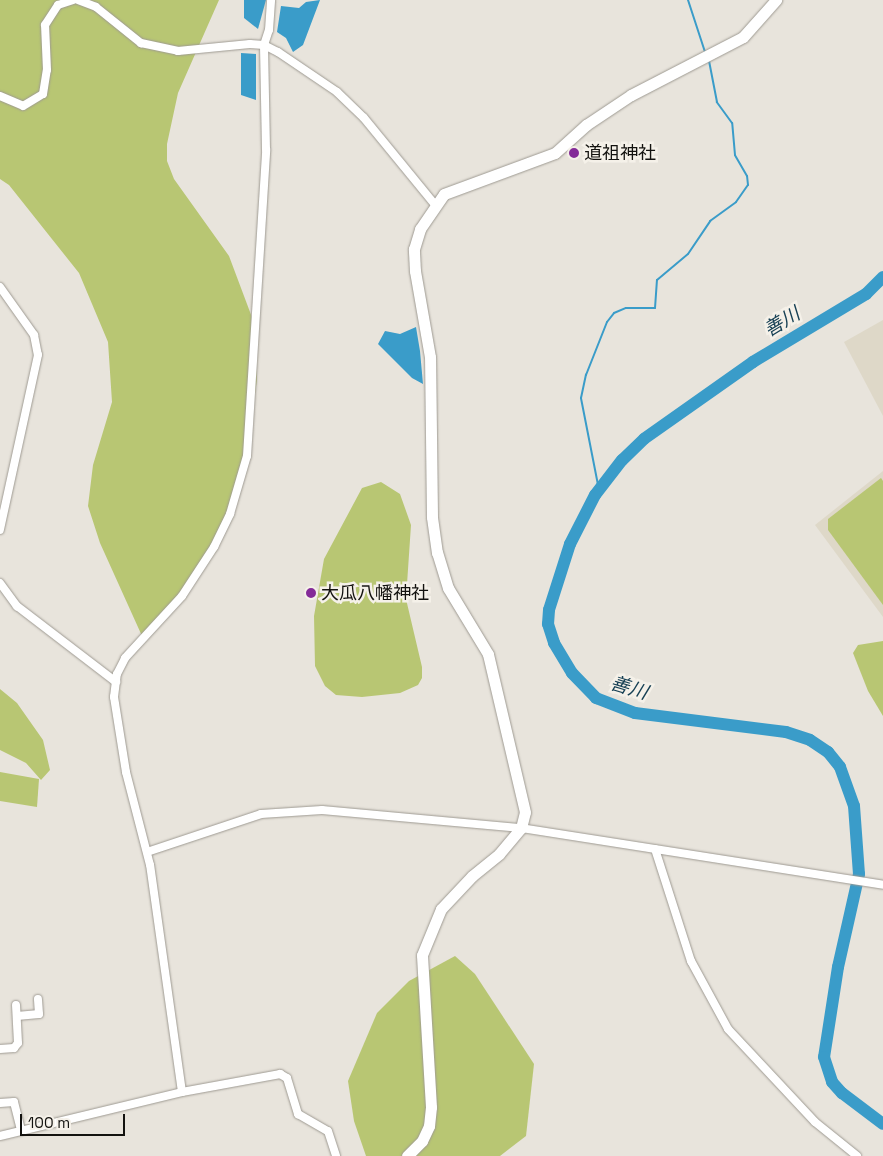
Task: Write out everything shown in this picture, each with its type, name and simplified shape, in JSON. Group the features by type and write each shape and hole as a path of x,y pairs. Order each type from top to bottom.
{"street":[{"path":"0,96 23,106 43,94 47,70 46,24 58,6 73,0"},
{"path":"78,0 96,7 142,43 178,52 215,46 264,45 337,92 376,132 436,206"},
{"path":"182,1092 147,852 117,725 116,682 124,658 182,596 214,547 230,514 247,456 266,150 264,45 269,30 271,0"},
{"path":"407,1156 422,1142 429,1126 431,1107 422,955 440,909 472,876 499,854 521,828 526,812 488,654 448,588 437,553 432,517 430,357 414,271 414,249 420,229 444,194 455,187 555,153 586,125 631,95 743,37 776,0"},
{"path":"0,287 34,335 38,355 0,530"},
{"path":"0,583 16,606 116,682"},
{"path":"147,852 242,820 284,810 322,810 521,828 881,884"},
{"path":"655,849 691,961 728,1029 815,1122 857,1156"},
{"path":"17,1016 39,1014 38,999"},
{"path":"0,1049 14,1048 18,1043 16,1005"},
{"path":"0,1136 182,1092 284,1076 298,1114 328,1131 336,1156"},
{"path":"0,1103 14,1102 21,1131"}],"shaded area":[{"path":"883,320 883,416 844,342"},
{"path":"883,471 883,617 815,525"}],"green space":[{"path":"0,0 219,0 178,93 167,144 167,161 174,179 229,256 253,320 257,380 243,477 217,550 180,601 142,636 100,543 88,506 93,465 112,402 108,342 79,273 9,185 0,179"},
{"path":"881,478 883,481 883,605 828,530 828,519"},
{"path":"381,482 400,494 411,525 406,599 422,667 422,678 418,685 400,693 362,697 336,695 325,686 315,666 314,616 324,559 362,488"},
{"path":"883,641 883,716 868,691 853,653 858,645"},
{"path":"0,689 17,703 43,740 50,770 41,780 26,763 0,750"},
{"path":"0,772 39,779 37,807 0,801"},
{"path":"455,956 475,974 534,1064 526,1136 500,1156 366,1156 354,1121 348,1081 377,1013 409,981"}],"water":[{"path":"244,0 266,0 258,29 244,18"},
{"path":"320,0 303,45 293,52 286,38 277,32 281,6 299,8 306,2"},
{"path":"241,53 256,54 256,100 241,95"},
{"path":"416,327 423,384 412,378 378,344 385,331 400,334"}],"waterway":[{"path":"688,0 705,52"},
{"path":"599,490 581,398 586,375 607,322 614,313 626,308 655,308 657,280 688,254 710,221 736,202 748,185 747,176 735,155 732,123 717,102 709,61"},
{"name":"善川","path":"883,277 866,294 753,362 644,439 622,460 595,495 570,544 549,610 548,624 554,643 572,673 596,698 635,713 786,732 810,740 828,752 840,767 854,806 859,874 838,967 824,1057 832,1082 842,1093 883,1124"}],"place":[{"name":"道祖神社","path":"574,153"},
{"name":"大瓜八幡神社","path":"311,593"}]}
